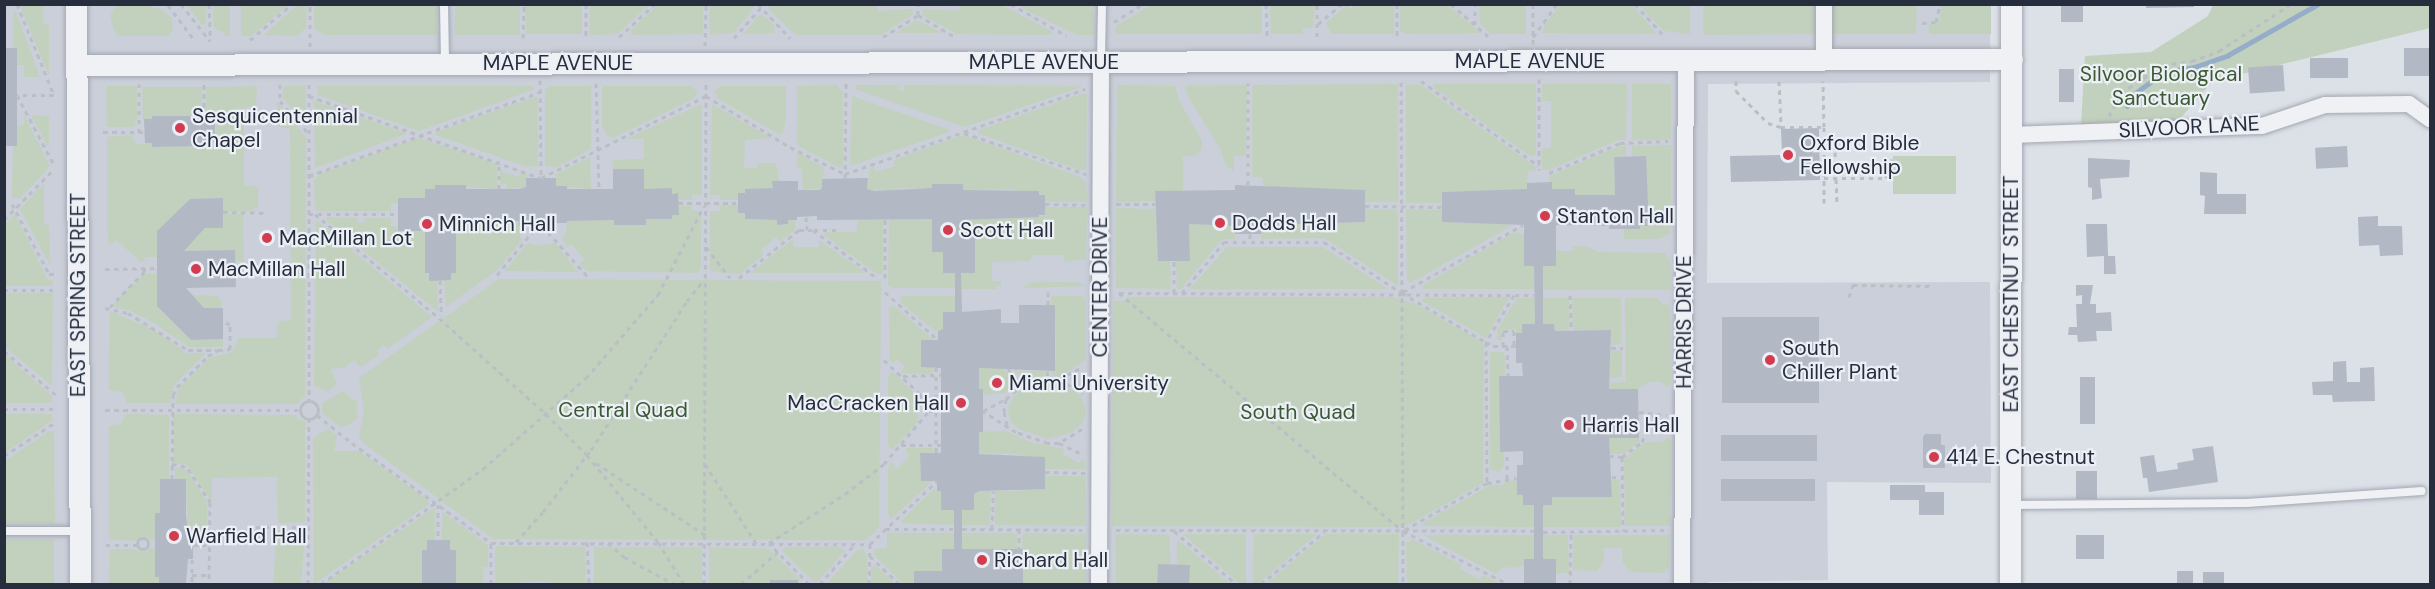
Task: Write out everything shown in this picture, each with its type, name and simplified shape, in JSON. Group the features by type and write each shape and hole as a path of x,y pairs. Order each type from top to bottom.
{"street":[{"name":"EAST SPRING STREET","path":"76,4 80,585"},
{"path":"1824,4 1824,60"},
{"name":"EAST CHESTNUT STREET","path":"2010,585 2011,4"},
{"name":"HARRIS DRIVE","path":"1682,585 1686,60"},
{"name":"MAPLE AVENUE","path":"76,65 2012,60"},
{"name":"CENTER DRIVE","path":"1099,585 1101,62"},
{"name":"SILVOOR LANE","path":"2011,135 2262,126 2325,105 2409,104 2430,119"}],"lane":[{"path":"444,4 445,64"},
{"path":"1101,62 1102,4"},
{"path":"2010,505 2247,503 2422,491"},
{"path":"4,531 79,531"}],"path":[{"path":"4,220 54,167 17,95 54,95 17,4"},
{"path":"181,4 210,41 209,4"},
{"path":"250,40 292,4"},
{"path":"310,4 310,39"},
{"path":"523,39 524,4"},
{"path":"586,4 586,38"},
{"path":"619,37 655,4"},
{"path":"705,38 706,4"},
{"path":"883,4 951,4"},
{"path":"1011,4 1067,36"},
{"path":"1102,22 1115,22 1143,4"},
{"path":"1266,4 1267,37"},
{"path":"1317,4 1317,37"},
{"path":"1317,25 1342,4"},
{"path":"1396,4 1397,36"},
{"path":"1451,4 1488,36"},
{"path":"1475,4 1475,25"},
{"path":"1421,81 1539,168 1533,4"},
{"path":"1533,36 1557,4"},
{"path":"1635,4 1665,36"},
{"path":"1922,23 1936,22 1940,4"},
{"path":"2102,132 2121,93 2163,65 2193,60 2218,51 2291,4"},
{"path":"167,5 195,41"},
{"path":"918,5 918,15"},
{"path":"734,38 761,6 790,38"},
{"path":"918,15 955,37"},
{"path":"883,37 918,15"},
{"path":"540,63 541,178"},
{"path":"599,189 596,83 600,63"},
{"path":"309,400 310,64"},
{"path":"1736,81 1736,91 1768,123 1781,127 1824,126"},
{"path":"1779,81 1781,127"},
{"path":"1823,81 1824,203"},
{"path":"1401,82 1402,585"},
{"path":"845,176 846,83"},
{"path":"1248,83 1248,185"},
{"path":"139,84 139,133"},
{"path":"204,84 204,115 213,114 215,122"},
{"path":"280,84 280,100 309,134"},
{"path":"704,585 706,84"},
{"path":"706,96 773,134 789,147 845,176 962,132 1090,88"},
{"path":"309,176 540,92"},
{"path":"309,96 499,161 541,178 706,96"},
{"path":"103,132 145,132"},
{"path":"962,132 1089,175"},
{"path":"1824,136 1835,152 1836,203"},
{"path":"1549,173 1620,143 1685,141"},
{"path":"1824,178 1887,178 1892,159"},
{"path":"499,161 499,189"},
{"path":"678,203 738,203"},
{"path":"321,585 483,469 586,378 658,295 706,203"},
{"path":"12,204 49,273 56,274"},
{"path":"1045,204 1089,205"},
{"path":"1114,204 1155,204"},
{"path":"1365,206 1442,207"},
{"path":"224,212 267,213"},
{"path":"309,214 398,214"},
{"path":"315,214 439,318 546,414 587,455 658,542 684,585"},
{"path":"806,217 807,230"},
{"path":"885,217 885,278"},
{"path":"1402,293 1523,225"},
{"path":"739,278 799,230 836,230"},
{"path":"813,230 877,278"},
{"path":"497,275 533,231"},
{"path":"548,232 587,276"},
{"path":"1250,234 1250,242"},
{"path":"1182,293 1224,242 1324,242 1402,293 1493,346 1505,346 1515,346 1514,331 1503,331 1505,346 1508,376"},
{"path":"706,247 730,278"},
{"path":"1174,261 1174,293"},
{"path":"144,268 144,272 107,308 128,313 188,350 230,349 230,324 223,322"},
{"path":"105,269 157,268"},
{"path":"514,543 543,512 587,455 687,301 705,278"},
{"path":"441,280 441,316"},
{"path":"1849,297 1853,285 1930,286"},
{"path":"4,290 56,290"},
{"path":"1100,291 1119,293 1534,295"},
{"path":"885,292 938,340"},
{"path":"1048,292 1048,305"},
{"path":"1119,293 1403,531 1508,585"},
{"path":"1487,483 1486,342 1515,295"},
{"path":"1570,295 1570,330"},
{"path":"1611,348 1623,348"},
{"path":"172,479 171,409 177,387 218,350"},
{"path":"4,351 56,395"},
{"path":"884,360 920,394 928,411"},
{"path":"1089,457 1059,443 1047,443 1029,438 983,411 1006,399 1023,384 1059,379 1090,365"},
{"path":"936,367 938,411 936,453"},
{"path":"1009,368 1009,372 1023,384"},
{"path":"1047,371 1048,379"},
{"path":"901,376 941,375"},
{"path":"1059,379 1074,386 1089,401"},
{"path":"1006,399 1004,412 1007,425"},
{"path":"317,415 309,419 302,416 300,410 304,401 309,400 316,404 317,415 352,443 492,543 870,544"},
{"path":"4,409 56,409"},
{"path":"105,410 300,410"},
{"path":"928,411 938,411"},
{"path":"769,543 845,494 884,465 928,411"},
{"path":"1639,412 1654,415 1683,415"},
{"path":"1610,456 1622,457 1642,442 1654,415"},
{"path":"308,585 309,419"},
{"path":"4,456 56,422"},
{"path":"1059,443 1085,426"},
{"path":"901,445 941,445"},
{"path":"1507,451 1507,478"},
{"path":"1622,457 1623,531"},
{"path":"592,461 705,535"},
{"path":"172,464 182,465 188,469 210,502 209,585"},
{"path":"705,464 756,543"},
{"path":"1045,472 1089,473 1099,476"},
{"path":"1612,477 1622,477"},
{"path":"1403,531 1487,483 1517,478"},
{"path":"869,585 870,544 884,529 894,524 937,481"},
{"path":"992,529 993,491"},
{"path":"437,503 438,540"},
{"path":"256,527 308,527"},
{"path":"884,529 954,529"},
{"path":"962,529 1534,531"},
{"path":"1019,529 1019,549"},
{"path":"1173,530 1236,585"},
{"path":"1261,585 1326,530"},
{"path":"1543,531 1682,530"},
{"path":"1570,585 1571,531"},
{"path":"106,545 138,544 143,539 149,545"},
{"path":"587,542 589,585"},
{"path":"606,542 624,557 674,585"},
{"path":"491,585 492,543"},
{"path":"769,543 809,585"},
{"path":"138,544 142,550 155,544"},
{"path":"820,585 855,544"},
{"path":"193,545 209,545"},
{"path":"741,585 778,552"},
{"path":"870,556 899,585"},
{"path":"192,559 192,585"},
{"path":"192,575 209,575"}],"shaded area":[{"name":"Miami University","path":"4,5 1990,5 1990,82 1708,84 1707,283 1990,282 1991,483 1827,482 1828,580 1708,582 1707,584 5,584"}],"green space":[{"path":"241,4 288,5 251,36 241,36"},
{"path":"590,4 649,5 617,34 590,35"},
{"path":"769,4 878,5 878,11 912,9 913,14 881,35 796,35 769,10"},
{"path":"1910,4 1917,6 1916,34 1832,34 1832,5"},
{"path":"20,5 43,5 43,23 49,26 49,76"},
{"path":"115,5 146,5 162,10 172,18 173,29 168,36 119,36 114,31 110,17"},
{"path":"187,5 207,5 205,25 201,24"},
{"path":"213,5 230,5 230,36 224,36 224,32 218,31 213,26"},
{"path":"297,5 307,5 306,28 297,36 264,35"},
{"path":"314,5 437,5 437,35 324,35 314,28"},
{"path":"455,5 520,5 520,35 455,35"},
{"path":"526,5 582,5 582,34 526,34"},
{"path":"658,5 703,5 703,34 631,35 631,30"},
{"path":"709,5 752,5 754,8 733,33 710,35"},
{"path":"959,5 1002,5 1053,32 1050,35 957,34 922,15 923,9 959,11"},
{"path":"1022,5 1093,5 1094,35 1077,35 1022,8"},
{"path":"1151,5 1262,5 1262,32 1261,34 1115,34 1116,26"},
{"path":"1270,5 1315,5 1313,28 1303,28 1303,34 1271,34"},
{"path":"1347,5 1351,9 1356,5 1394,5 1394,34 1331,34 1326,23"},
{"path":"1400,5 1447,5 1482,33 1405,34 1400,30"},
{"path":"1479,5 1526,5 1526,34 1491,34 1480,24"},
{"path":"1560,5 1632,5 1657,34 1542,33 1546,23"},
{"path":"1639,5 1690,5 1690,34 1664,31"},
{"path":"1703,5 1816,5 1816,34 1703,34"},
{"path":"1941,5 1991,5 1991,34 1930,34 1928,25 1940,20"},
{"name":"Silvoor Biological Sanctuary","path":"2213,5 2430,5 2430,28 2213,81 2178,121 2081,125 2085,56 2151,52 2208,16"},
{"path":"13,12 16,12 40,77 24,77 24,65 17,65 13,48"},
{"path":"759,15 764,16 775,26 774,33 744,34"},
{"path":"917,20 939,31 940,33 896,33"},
{"path":"1398,84 1398,202 1365,202 1365,190 1264,188 1262,177 1252,177 1252,85"},
{"path":"1419,84 1536,167 1536,170 1528,171 1527,189 1442,192 1442,203 1406,203 1406,85"},
{"path":"1433,84 1536,84 1536,155 1530,156 1433,87"},
{"path":"1542,84 1627,84 1626,140 1618,140 1549,170 1542,170 1542,149 1551,148 1551,101 1542,101"},
{"path":"1632,84 1671,84 1671,140 1632,140"},
{"path":"837,85 843,93 843,165 840,168 797,145 797,86"},
{"path":"856,85 899,85 899,91 904,91 904,85 1084,86 965,127 855,89"},
{"path":"1117,85 1175,86 1180,102 1202,141 1201,150 1195,156 1183,156 1183,191 1155,191 1155,201 1116,202"},
{"path":"1247,85 1246,156 1234,156 1234,171 1226,166 1220,148 1188,97 1185,86"},
{"path":"106,86 137,86 137,119 134,127 107,127"},
{"path":"257,86 256,106 244,108 244,185 258,187 258,208 254,208 254,211 223,211 223,198 190,199 157,231 157,257 145,257 144,262 140,262 117,240 109,245 107,137 132,135 136,144 152,143 152,147 205,146 205,142 215,141 217,120 216,114 206,112 206,87"},
{"path":"283,86 306,86 306,125 283,98"},
{"path":"317,86 532,86 535,89 419,131 318,95"},
{"path":"591,86 591,149 557,167 545,166 545,91 546,88"},
{"path":"602,86 692,86 698,93 693,99 613,138 607,135 602,126"},
{"path":"720,86 786,86 786,118 783,132 780,135 717,98 715,92"},
{"path":"142,87 202,87 201,116 152,116 152,119 143,120"},
{"path":"1084,93 1087,95 1086,170 1079,170 978,133 979,130"},
{"path":"852,96 947,129 949,132 850,166"},
{"path":"538,97 538,167 524,166 436,135 436,132"},
{"path":"277,101 306,138 305,396 297,404 175,404 178,389 209,358 232,352 238,338 277,338 278,322 291,320 290,129 277,126"},
{"path":"314,101 404,132 406,134 315,168"},
{"path":"712,104 771,138 745,140 744,168 758,168 758,163 776,163 778,179 781,181 773,181 773,188 745,189 745,193 738,193 738,200 720,200 720,195 710,195"},
{"path":"699,105 702,107 702,195 692,195 692,200 679,200 678,194 644,189 644,169 613,169 613,160 644,159 644,139 627,139"},
{"path":"24,115 50,166 21,198 12,198 13,146 16,145 16,126 24,125"},
{"path":"31,115 49,116 49,146 47,145"},
{"path":"960,136 966,136 1078,176 1086,182 1087,202 1045,202 1045,195 1009,189 963,190 932,184 932,188 897,188 896,191 867,189 870,168 874,167 876,172 895,166 894,160"},
{"path":"419,138 497,164 497,189 435,185 435,189 425,189 425,198 391,204 391,211 318,211 315,208 314,180 320,174"},
{"path":"1671,145 1671,226 1669,234 1659,239 1624,239 1624,229 1649,225 1645,156 1632,156 1632,146"},
{"path":"1620,146 1626,146 1626,156 1614,157 1615,195 1575,195 1575,189 1552,189 1549,176"},
{"path":"797,152 824,168 822,188 803,190 802,169 797,169"},
{"path":"1893,156 1956,156 1956,194 1893,194"},
{"path":"590,157 591,189 556,186 556,174"},
{"path":"500,171 519,177 521,172 527,174 526,187 507,189 506,184 500,184"},
{"path":"44,183 44,224 49,226 50,265 20,209"},
{"path":"720,205 738,205 738,213 745,213 745,219 777,220 777,225 788,224 788,220 795,220 795,230 780,242 776,237 761,250 764,254 740,274 713,272 710,268 710,211 720,211"},
{"path":"678,206 692,206 692,211 701,211 701,267 698,273 587,271 580,264 584,259 572,244 567,247 562,239 566,233 567,221 614,220 614,225 646,225 646,219 671,219 672,215 678,215"},
{"path":"1045,207 1087,207 1086,259 1064,262 1064,255 1033,255 1030,261 992,262 992,281 1001,281 1001,286 996,286 996,289 961,289 961,273 975,272 975,236 963,236 963,220 1039,217 1045,215"},
{"path":"1116,208 1155,209 1158,261 1170,261 1171,289 1116,288"},
{"path":"1365,209 1398,210 1398,286 1324,238 1261,239 1262,225 1365,222"},
{"path":"1406,209 1442,210 1442,222 1513,225 1410,283 1407,280"},
{"path":"15,214 48,280 53,280 53,286 5,286 5,224"},
{"path":"224,214 243,214 244,261 235,261 235,250 184,251 205,228 223,228"},
{"path":"327,217 357,218 357,223 364,223 365,218 391,218 391,226 425,231 425,273 437,280 438,312 326,220"},
{"path":"883,217 883,274 877,274 824,235 825,232 857,232 857,220"},
{"path":"889,217 932,219 943,252 955,273 955,288 893,288 888,285"},
{"path":"316,220 432,317 387,349 384,345 376,351 379,355 361,367 354,360 344,368 331,369 337,384 328,391 314,386"},
{"path":"456,221 519,221 519,234 522,240 497,270 446,307 444,280 451,280 451,273 456,273"},
{"path":"1189,224 1235,226 1235,239 1222,239 1181,289 1177,289 1176,261 1190,261"},
{"path":"1515,232 1524,234 1525,266 1534,266 1534,289 1423,289 1422,286"},
{"path":"793,239 794,247 819,247 819,240 866,273 750,273"},
{"path":"528,243 537,246 555,243 578,272 505,271"},
{"path":"1573,246 1588,247 1598,252 1665,253 1670,262 1671,290 1543,290 1543,266 1556,266 1556,251 1573,251"},
{"path":"1227,247 1323,247 1388,289 1190,289"},
{"path":"144,274 157,274 158,306 191,340 223,339 223,347 189,347 154,323 128,310 115,307 114,304"},
{"name":"Central Quad","path":"499,279 881,281 879,528 866,540 493,539 365,444 359,436 364,412 359,378"},
{"path":"1031,282 1077,282 1086,286 1022,288"},
{"path":"5,293 53,293 52,386 5,347"},
{"path":"192,295 218,296 223,303 220,308 204,308"},
{"path":"901,296 955,296 955,312 943,312 943,329 935,331 901,303"},
{"path":"1052,296 1083,296 1086,301 1086,360 1059,377 1052,375 1052,371 1055,370 1056,351 1055,305 1051,305"},
{"name":"South Quad","path":"1128,297 1392,297 1414,303 1482,342 1484,347 1483,483 1408,525 1388,527 1112,526 1113,301 1125,301"},
{"path":"1509,297 1486,338 1422,301 1423,298"},
{"path":"1517,298 1534,298 1535,324 1523,324 1522,333 1516,333 1516,329 1502,329 1502,340 1497,340 1497,330"},
{"path":"1543,298 1569,298 1569,330 1555,331 1554,324 1543,324"},
{"path":"1572,298 1621,298 1621,344 1611,345 1611,330 1573,330"},
{"path":"1625,298 1657,298 1662,304 1670,305 1671,383 1667,387 1661,382 1648,382 1638,389 1609,389 1609,383 1626,382"},
{"path":"893,305 933,340 921,340 921,367 933,367 933,374 903,373 901,371 905,367 897,359 893,363 890,360 889,307"},
{"path":"110,311 152,329 187,353 206,353 173,386 170,403 127,403 123,392 109,390"},
{"path":"1611,351 1622,351 1622,377 1609,378"},
{"path":"1502,352 1505,355 1505,376 1499,377 1500,451 1504,451 1504,466 1499,472 1490,469 1490,354"},
{"path":"5,355 52,396 52,403 5,403"},
{"path":"979,368 1003,368 1017,384 1004,393 983,395 979,389"},
{"path":"1012,368 1017,368 1017,371 1045,371 1045,377 1024,380"},
{"path":"893,372 919,398 918,422 892,450 888,446 888,376"},
{"path":"1049,382 1074,391 1081,397 1086,412 1082,423 1073,432 1048,439 1017,428 1010,420 1008,409 1011,400 1022,389"},
{"path":"342,391 357,402 357,418 351,424 340,427 322,413 322,404"},
{"path":"5,414 52,414 53,420 5,453"},
{"path":"126,414 169,415 169,479 160,479 160,513 155,514 155,541 142,536 136,541 109,539 109,426 121,424"},
{"path":"173,414 296,415 299,420 305,421 305,522 278,523 277,477 212,478 212,502 187,465 174,462"},
{"path":"328,429 337,435 334,451 359,451 428,500 429,504 314,584 313,438"},
{"path":"49,431 54,433 55,524 5,523 5,461"},
{"path":"1006,431 1030,442 1064,449 1062,454 1079,463 1082,459 1085,461 1085,469 1045,469 1020,457 1020,454 979,453 979,432"},
{"path":"1668,437 1671,441 1670,526 1625,526 1624,459 1646,442 1662,442"},
{"path":"1609,438 1639,438 1640,441 1624,454 1609,454"},
{"path":"905,448 933,448 933,453 920,454 921,481 933,481 890,520 888,470 891,462 897,469 909,456"},
{"path":"175,467 186,469 207,502 207,531 188,531 186,479 175,479"},
{"path":"1045,476 1085,476 1086,526 995,525 995,491 1020,491"},
{"path":"1612,479 1620,480 1621,527 1543,527 1543,505 1552,505 1552,497 1612,497"},
{"path":"1506,481 1517,481 1517,495 1523,495 1523,505 1534,505 1534,527 1422,526 1423,523 1491,485 1503,485"},
{"path":"934,489 941,491 941,509 954,510 954,525 902,523 902,520"},
{"path":"979,491 991,491 990,525 962,525 962,510 974,509 974,494"},
{"path":"432,509 435,510 435,540 427,540 427,550 422,551 422,584 324,584"},
{"path":"443,512 488,545 488,567 483,567 483,582 489,584 456,584 456,550 450,550 450,540 441,540"},
{"path":"277,530 305,532 301,584 273,584"},
{"path":"887,533 954,533 954,549 942,550 942,571 915,571 914,584 903,584 874,555 875,549 887,547"},
{"path":"962,533 1014,533 1017,535 1017,549 962,549"},
{"path":"1025,533 1086,534 1086,584 1023,584 1022,537"},
{"path":"1115,534 1169,535 1171,564 1158,565 1158,584 1116,584"},
{"path":"1183,534 1246,534 1246,584 1240,584"},
{"path":"1254,534 1317,534 1258,584 1253,584"},
{"path":"1326,534 1399,534 1398,584 1266,584"},
{"path":"1423,535 1534,535 1534,559 1524,566 1502,568 1496,574"},
{"path":"1543,535 1568,535 1569,573 1556,573 1556,559 1543,559"},
{"path":"1573,535 1670,535 1669,567 1663,573 1631,572 1623,563 1622,548 1604,548 1604,562 1597,571 1573,570"},
{"path":"5,539 54,539 54,584 5,584"},
{"path":"1411,539 1462,565 1460,569 1480,580 1483,575 1501,584 1407,584 1406,542 1411,542"},
{"path":"1180,541 1230,584 1190,584 1190,565 1177,565 1177,542"},
{"path":"497,546 585,547 586,584 541,581 495,584 495,548"},
{"path":"594,547 702,547 702,584 594,584"},
{"path":"709,547 769,549 799,578 802,584 798,584 797,580 770,580 770,584 709,584"},
{"path":"785,547 840,547 845,551 818,581 814,582 782,551"},
{"path":"150,548 155,548 155,576 159,577 159,584 109,584 110,549 135,549 145,553"},
{"path":"862,549 867,555 868,584 827,584 857,550"},
{"path":"875,565 895,584 871,584 871,569"}],"building":[{"path":"2061,4 2083,4 2083,22 2061,22"},
{"path":"2146,4 2194,4 2194,7 2146,8"},
{"path":"4,48 17,48 17,146 4,146"},
{"path":"2404,48 2430,48 2430,76 2404,76"},
{"path":"2310,58 2348,58 2348,78 2310,78"},
{"path":"2283,65 2285,91 2250,93 2248,67"},
{"path":"2059,69 2074,69 2074,102 2059,102"},
{"name":"Sesquicentennial Chapel","path":"152,116 206,116 206,122 215,122 215,142 205,142 205,146 152,147 152,143 145,143 144,119 152,119"},
{"name":"Oxford Bible Fellowship","path":"1819,128 1820,180 1731,182 1730,156 1782,155 1781,129"},
{"path":"2347,146 2348,167 2316,169 2315,148"},
{"name":"Harris Hall","path":"1646,156 1649,226 1640,226 1640,229 1609,229 1609,226 1556,225 1556,266 1543,266 1543,324 1554,324 1555,331 1611,330 1609,389 1638,389 1639,438 1609,438 1612,497 1552,497 1552,505 1543,505 1543,559 1556,559 1556,584 1524,584 1524,559 1534,559 1534,505 1523,505 1523,495 1517,495 1517,465 1523,465 1523,451 1500,452 1499,376 1523,376 1522,363 1516,363 1516,333 1522,333 1522,324 1535,324 1534,266 1524,266 1524,225 1442,222 1442,192 1527,189 1527,183 1552,182 1552,189 1575,189 1575,195 1615,195 1614,157"},
{"path":"2088,158 2130,160 2129,177 2100,179 2102,198 2092,200 2092,188 2088,187"},
{"name":"Minnich Hall","path":"613,169 644,169 644,189 672,188 672,194 678,193 679,215 672,215 672,219 646,219 646,225 614,225 614,220 567,221 567,223 554,223 552,229 542,233 533,231 531,226 519,226 519,221 456,221 456,273 451,273 451,280 429,281 429,273 425,273 425,231 398,231 398,198 425,198 425,189 435,189 435,185 466,185 466,189 519,189 526,187 526,178 556,178 556,186 567,186 567,189 613,189"},
{"path":"2200,172 2217,173 2217,194 2246,194 2246,214 2204,214 2205,196 2200,195"},
{"path":"868,178 867,189 875,191 932,188 932,184 963,184 963,190 1039,191 1039,195 1045,195 1045,215 1039,215 1039,217 963,220 963,236 975,236 975,273 961,273 962,312 1001,309 1001,323 1019,323 1019,305 1055,305 1055,371 979,368 979,389 983,389 983,432 979,432 979,454 1045,457 1045,489 979,491 974,494 974,510 962,510 962,549 1023,549 1023,584 914,584 914,571 942,571 942,549 954,549 954,510 941,510 941,491 937,491 937,481 921,481 920,453 941,453 941,368 921,367 921,340 938,340 938,331 943,329 943,312 955,312 955,273 943,273 943,252 932,252 932,219 817,220 817,216 797,217 797,220 788,220 788,224 777,225 777,220 745,219 745,213 738,213 738,193 745,193 745,189 773,188 772,181 798,181 798,190 819,190 822,188 822,179"},
{"name":"Dodds Hall","path":"1235,185 1365,190 1365,222 1262,225 1261,234 1235,234 1235,226 1189,224 1190,261 1158,261 1155,191 1235,190"},
{"name":"MacMillan Hall","path":"223,198 223,228 205,228 184,251 235,250 236,287 186,288 204,308 223,308 223,339 191,340 157,306 157,231 190,199"},
{"path":"2378,216 2378,226 2402,226 2403,255 2380,256 2379,245 2359,246 2358,217"},
{"path":"2086,224 2107,224 2108,256 2115,256 2116,274 2104,274 2104,256 2087,257"},
{"path":"2076,285 2093,285 2090,304 2096,304 2096,313 2111,312 2112,331 2096,331 2097,341 2078,342 2077,335 2068,335 2069,327 2077,327 2076,304 2082,304 2082,295 2076,296"},
{"name":"South Chiller Plant","path":"1722,317 1819,317 1819,403 1722,403"},
{"path":"2346,361 2347,382 2360,382 2360,368 2374,367 2375,401 2333,402 2332,395 2313,395 2312,382 2333,381 2333,362"},
{"path":"2080,377 2095,377 2095,424 2080,424"},
{"name":"414 E. Chestnut","path":"1925,434 1941,434 1941,445 1945,445 1945,468 1923,468 1923,437"},
{"path":"1721,435 1817,435 1817,461 1721,461"},
{"path":"2213,446 2218,482 2149,492 2147,478 2143,478 2140,457 2154,455 2157,472 2178,469 2177,463 2194,460 2192,449"},
{"path":"2076,471 2097,471 2097,499 2076,499"},
{"name":"Warfield Hall","path":"160,479 186,479 186,515 188,531 193,531 193,559 188,559 186,584 159,584 159,577 155,577 155,513 160,513"},
{"path":"1721,479 1815,479 1815,501 1721,501"},
{"path":"1890,485 1925,485 1925,492 1944,492 1944,515 1919,515 1919,500 1890,500"},
{"path":"2076,535 2104,535 2104,559 2076,559"},
{"path":"427,540 450,540 450,550 456,550 456,584 422,584 422,550 427,550"},
{"path":"1158,564 1190,565 1189,584 1157,584"},
{"path":"2177,571 2193,571 2193,584 2177,584"},
{"path":"2203,572 2224,572 2224,584 2203,584"},
{"path":"770,580 798,580 798,584 770,584"}],"waterway":[{"path":"2127,106 2131,96 2164,72 2194,67 2228,55 2318,4"}],"place":[{"name":"Sesquicentennial Chapel","path":"180,128"},
{"name":"Oxford Bible Fellowship","path":"1788,155"},
{"name":"Stanton Hall","path":"1545,216"},
{"name":"Dodds Hall","path":"1220,223"},
{"name":"Minnich Hall","path":"427,224"},
{"name":"Scott Hall","path":"948,230"},
{"name":"MacMillan Lot","path":"267,238"},
{"name":"MacMillan Hall","path":"196,269"},
{"name":"South Chiller Plant","path":"1770,360"},
{"name":"Miami University","path":"997,383"},
{"name":"MacCracken Hall","path":"961,403"},
{"name":"Harris Hall","path":"1569,425"},
{"name":"414 E. Chestnut","path":"1934,457"},
{"name":"Warfield Hall","path":"174,536"},
{"name":"Richard Hall","path":"982,560"}]}
